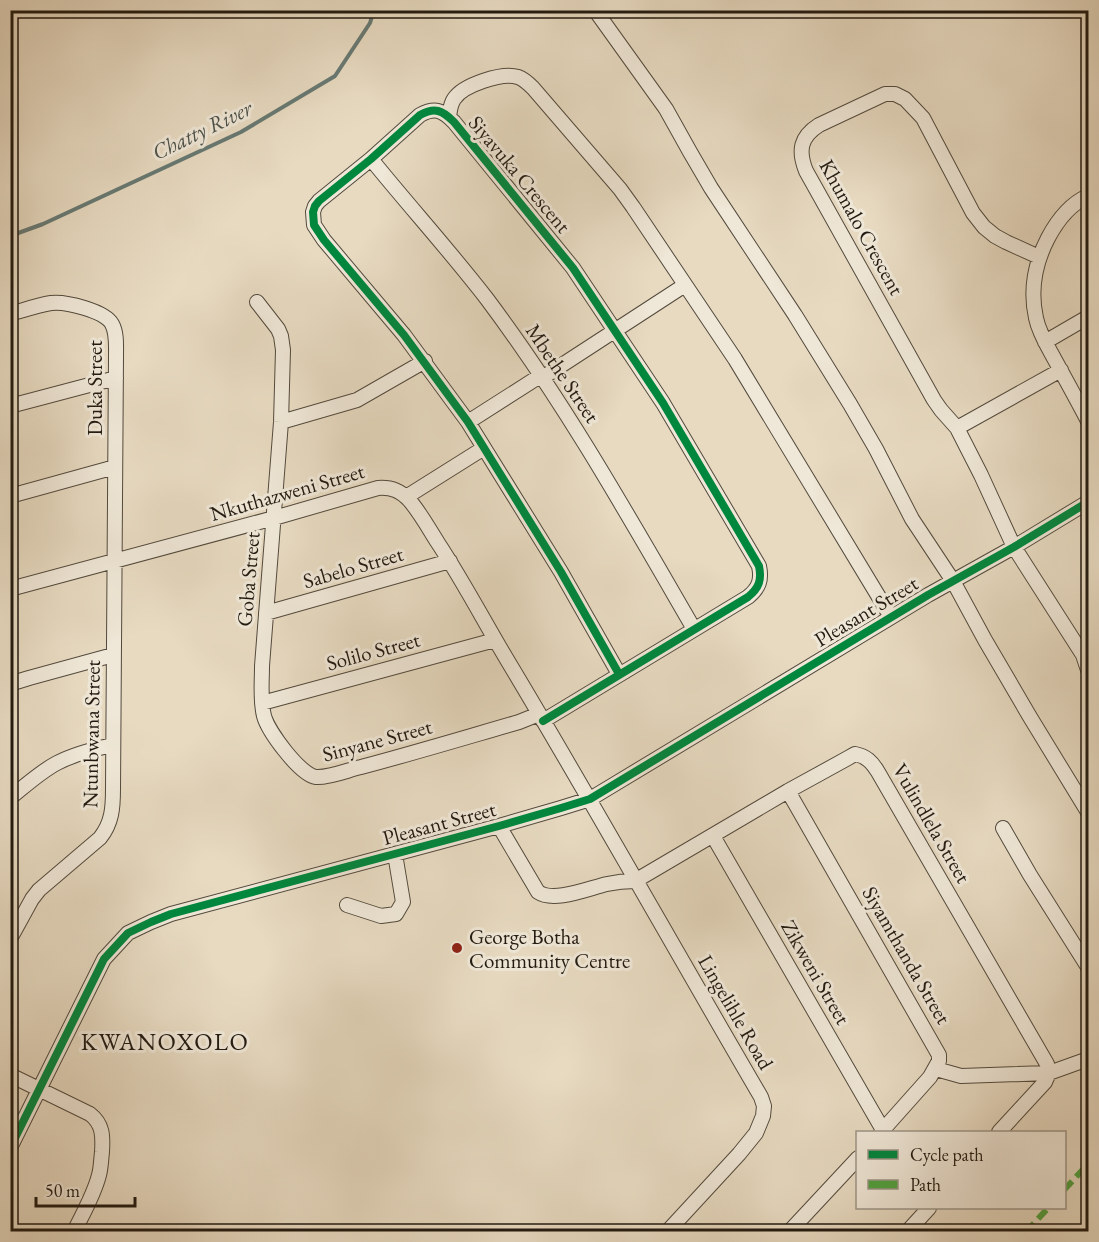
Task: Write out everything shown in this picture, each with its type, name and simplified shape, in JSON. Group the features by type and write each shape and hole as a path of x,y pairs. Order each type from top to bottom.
{"street":[{"path":"595,10 666,110 711,188 795,315 850,404 912,519 953,581 985,640 1089,812"},
{"path":"449,117 451,104 455,97 482,81 510,75 524,79 533,88 620,189 640,216 735,359 891,617"},
{"name":"Khumalo Crescent","path":"1039,257 995,236 977,219 922,118 905,99 895,94 885,94 819,125 805,138 800,154 806,171 934,400 957,428 1014,547 1086,653 1089,670"},
{"name":"Siyavuka Crescent","path":"541,717 619,674 753,593 760,583 761,573 663,404 573,268 449,117 435,110 428,111 420,115 319,201 313,212 314,225 404,335 468,422 561,572 619,674"},
{"name":"Mbethe Street","path":"371,159 486,298 541,377 579,435 694,629"},
{"path":"1089,196 1065,212 1054,226 1039,257 1035,272 1033,303 1036,321 1045,342 1089,421"},
{"path":"468,422 685,285"},
{"name":"Goba Street","path":"257,302 282,336 283,350 262,704"},
{"name":"Duka Street","path":"10,314 58,303 102,315 113,325 116,341 114,561"},
{"path":"1045,342 1089,317"},
{"path":"280,422 357,400 424,361"},
{"path":"957,428 1061,370"},
{"path":"10,406 116,378"},
{"path":"484,448 406,496 450,561 590,799"},
{"path":"10,496 115,467"},
{"name":"Nkuthazweni Street","path":"10,589 378,488 393,489 406,496"},
{"name":"Pleasant Street","path":"10,1148 104,959 128,933 171,914 499,826 590,799 891,617 1089,502"},
{"name":"Ntunbwana Street","path":"12,931 39,890 100,838 108,827 113,807 114,561"},
{"name":"Sabelo Street","path":"266,613 450,561"},
{"name":"Solilo Street","path":"262,704 495,640"},
{"path":"10,685 113,655"},
{"name":"Sinyane Street","path":"262,704 268,728 300,768 316,777 372,764 541,717"},
{"path":"10,798 56,763 81,753 112,745"},
{"name":"Vulindlela Street","path":"635,881 788,791 855,754 861,756 873,763 1042,1054 1049,1073"},
{"name":"Siyamthanda Street","path":"788,791 937,1049 939,1061 936,1069"},
{"name":"Lingelihle Road","path":"590,799 764,1106 763,1116 756,1133 667,1232"},
{"path":"499,826 529,880 541,895 562,895 617,882 635,881"},
{"path":"1003,828 1089,967"},
{"name":"Zikweni Street","path":"713,836 882,1131"},
{"path":"347,905 381,916 396,914 403,902 395,854"},
{"path":"882,1131 936,1069 961,1076 1049,1073 1089,1059"},
{"path":"1000,1131 1035,1094 1049,1073"},
{"path":"10,1075 90,1114 99,1123 103,1145 99,1174 95,1189 74,1232"},
{"path":"789,1232 856,1160"},
{"path":"907,1232 928,1209"}],"waterway":[{"name":"Chatty River","path":"10,236 43,224 241,132 335,76 370,23 374,10"}],"marked path":[{"path":"1066,1188 1088,1164"},
{"path":"1026,1232 1047,1209"}],"cycle path":[{"path":"543,721 748,597 759,583 759,566 663,403 573,268 454,122 438,111 430,111 420,115 319,201 313,212 314,225 404,335 468,422 561,572 619,674"},
{"path":"10,1148 104,959 128,933 171,914 499,826 590,799 928,595 1088,502"}],"place":[{"name":"George Botha Community Centre","path":"457,948"}],"district":[{"name":"KWANOXOLO","path":"165,1041"}]}
